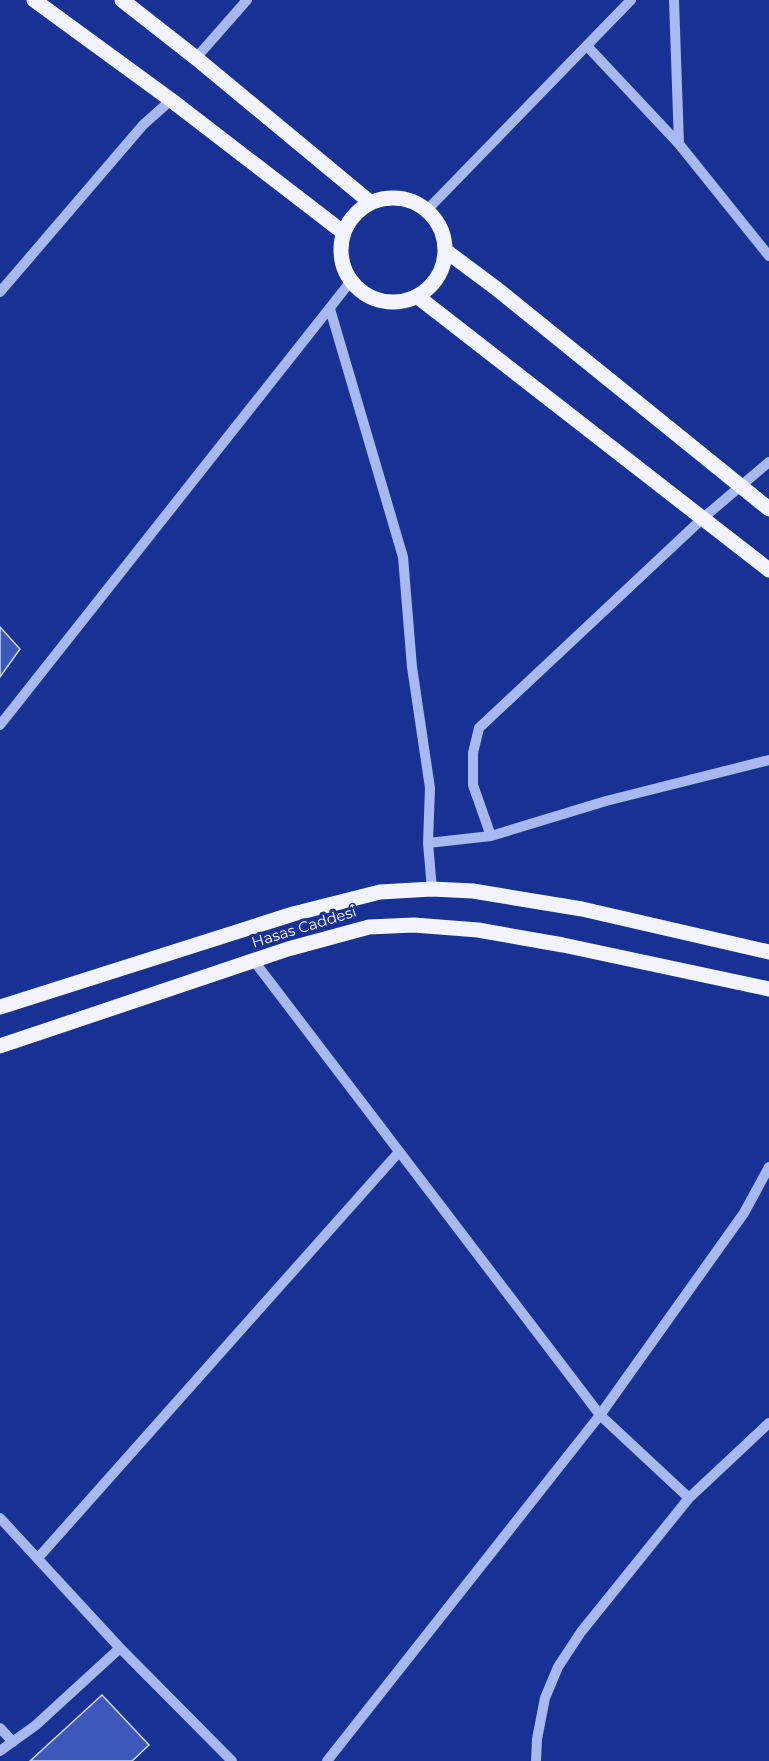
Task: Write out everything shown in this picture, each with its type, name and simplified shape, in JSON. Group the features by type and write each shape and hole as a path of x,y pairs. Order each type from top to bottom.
{"main road":[{"path":"34,0 171,99 344,233"},
{"path":"122,0 196,58 371,203"},
{"path":"385,198 400,198 414,202 427,210 441,228 446,251 439,278 418,297 405,302 389,303 374,300 361,292 351,281 341,258 341,245 350,220 359,210 385,198"},
{"path":"446,251 497,289 769,509"},
{"path":"418,297 769,570"},
{"name":"Hasas Caddesi","path":"0,1007 293,914 380,892 432,889 473,891 582,909 769,952"},
{"name":"Hasas Caddesi","path":"0,1046 288,950 369,927 414,925 478,930 563,945 769,989"}],"street":[{"path":"196,58 247,0"},
{"path":"427,210 631,0"},
{"path":"674,0 679,144"},
{"path":"586,46 679,144 769,256"},
{"path":"0,292 143,125 171,99"},
{"path":"0,725 351,281"},
{"path":"330,309 403,557 412,667 430,788 428,843 432,889"},
{"path":"491,836 473,785 473,753 479,728 703,518 769,462"},
{"path":"428,843 491,836 606,801 769,760"},
{"path":"254,961 600,1415 689,1498"},
{"path":"38,1558 399,1152"},
{"path":"327,1761 600,1415 744,1213 769,1167"},
{"path":"536,1761 537,1739 545,1698 558,1667 581,1632 689,1498 769,1423"},
{"path":"0,1518 120,1648 232,1761"},
{"path":"0,1751 36,1725 120,1648"},
{"path":"0,1728 14,1742"}],"building":[{"path":"0,627 20,649 0,677"},
{"path":"102,1695 149,1745 132,1761 30,1761"}]}
